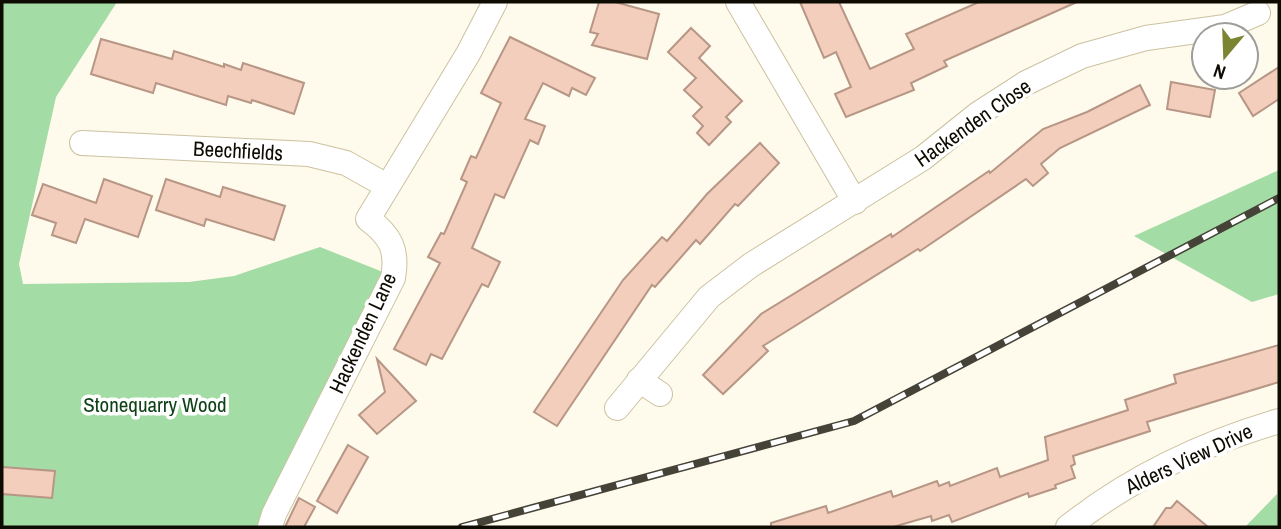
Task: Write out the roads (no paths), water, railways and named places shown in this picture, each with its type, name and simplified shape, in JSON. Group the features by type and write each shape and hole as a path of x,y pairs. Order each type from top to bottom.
{"street":[{"name":"Hackenden Lane","path":"270,527 274,514 393,278 396,262 393,242 368,219 468,54 495,2"},
{"path":"738,2 855,202"},
{"name":"Hackenden Close","path":"617,408 650,387 709,297 751,265 923,158 978,114 1016,89 1082,56 1146,38 1225,27 1258,13"},
{"name":"Beechfields","path":"82,143 309,154 346,163 387,186"},
{"name":"Alders View Drive","path":"1068,527 1114,494 1166,466 1247,430 1279,421"}],"railway":[{"path":"462,527 854,421 1279,198"}],"park label":[{"name":"Stonequarry Wood","path":"155,405"}]}
